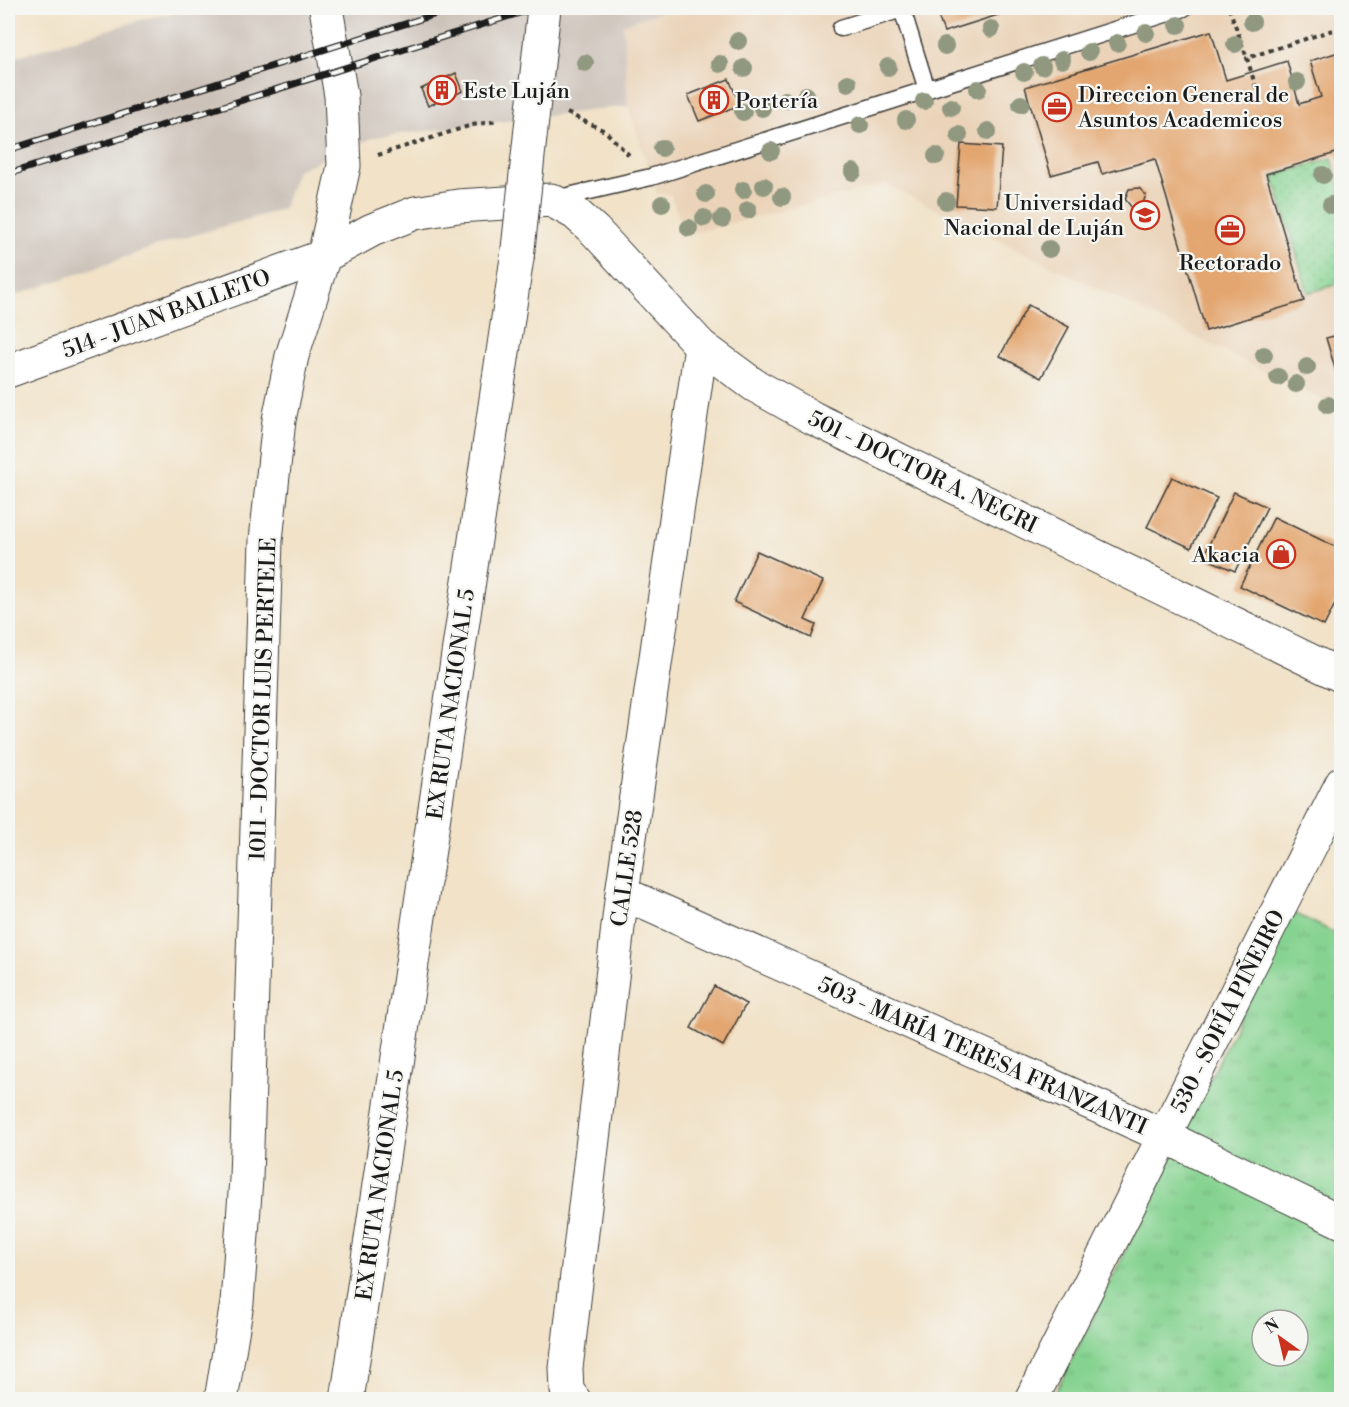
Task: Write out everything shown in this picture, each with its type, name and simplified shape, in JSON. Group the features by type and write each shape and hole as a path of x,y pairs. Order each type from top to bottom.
{"street":[{"name":"1011 - DOCTOR LUIS PERTELE","path":"221,1400 237,1302 246,1179 266,540 279,420 290,366 324,256 344,166 341,96 326,8"},
{"name":"EX RUTA NACIONAL 5","path":"347,1400 517,258 544,8"},
{"name":"514 - JUAN BALLETO","path":"8,371 324,256 372,230 415,213 458,206 551,200"},
{"name":"501 - DOCTOR A. NEGRI","path":"551,200 575,213 595,231 700,346 754,385 813,418 1341,676"},
{"name":"CALLE 528","path":"571,1395 566,1368 622,893 700,346"},
{"name":"530 - SOFÍA PIÑEIRO","path":"1031,1400 1341,783"},
{"name":"503 - MARÍA TERESA FRANZANTI","path":"622,893 1164,1136 1341,1222"}],"lane":[{"path":"551,200 651,177 1184,8"},
{"path":"841,28 902,9 927,90"}],"path":[{"path":"1230,8 1256,88"},
{"path":"1247,58 1341,27"},
{"path":"562,111 605,131 651,177"},
{"path":"344,166 472,125 506,120"}],"shaded area":[{"path":"207,8 672,8 623,24 628,106 375,137 297,170 283,209 157,246 8,298 8,59 147,18"},
{"name":"Universidad Nacional de Luján","path":"672,8 1341,8 1341,409 885,184 686,235 670,194 657,194 628,106 623,24"}],"green space":[{"path":"1332,158 1341,192 1341,283 1308,293 1273,176"},
{"path":"1292,912 1341,936 1341,1399 1052,1400"}],"building":[{"path":"935,8 1020,8 944,32"},
{"path":"1211,31 1226,80 1287,61 1299,104 1321,97 1310,61 1342,51 1342,169 1336,153 1266,174 1304,301 1206,331 1155,159 1102,174 1098,162 1051,175 1025,87"},
{"name":"Este Luján","path":"456,73 463,91 428,106 421,89"},
{"name":"Portería","path":"729,79 740,105 699,121 688,95"},
{"path":"961,144 1002,147 997,207 956,205"},
{"path":"1139,188 1146,195 1142,206 1132,208 1125,199 1129,189"},
{"path":"1028,305 1069,327 1041,378 1000,356"},
{"path":"1342,334 1342,388 1341,388 1326,338"},
{"path":"1172,477 1217,498 1191,548 1147,527"},
{"path":"1234,492 1267,507 1235,571 1203,557"},
{"path":"1274,517 1342,550 1342,590 1324,626 1240,586"},
{"path":"757,551 823,581 805,620 816,625 811,638 734,602"},
{"path":"714,986 746,1004 723,1046 691,1028"}],"railway":[{"path":"8,150 455,8"},
{"path":"8,174 535,8"}],"place":[{"name":"Este Luján","path":"442,90"},
{"name":"Portería","path":"714,100"},
{"name":"Direccion General de Asuntos Academicos","path":"1057,107"},
{"name":"Universidad Nacional de Luján","path":"1145,215"},
{"name":"Rectorado","path":"1230,230"},
{"name":"Akacia","path":"1281,554"}]}
